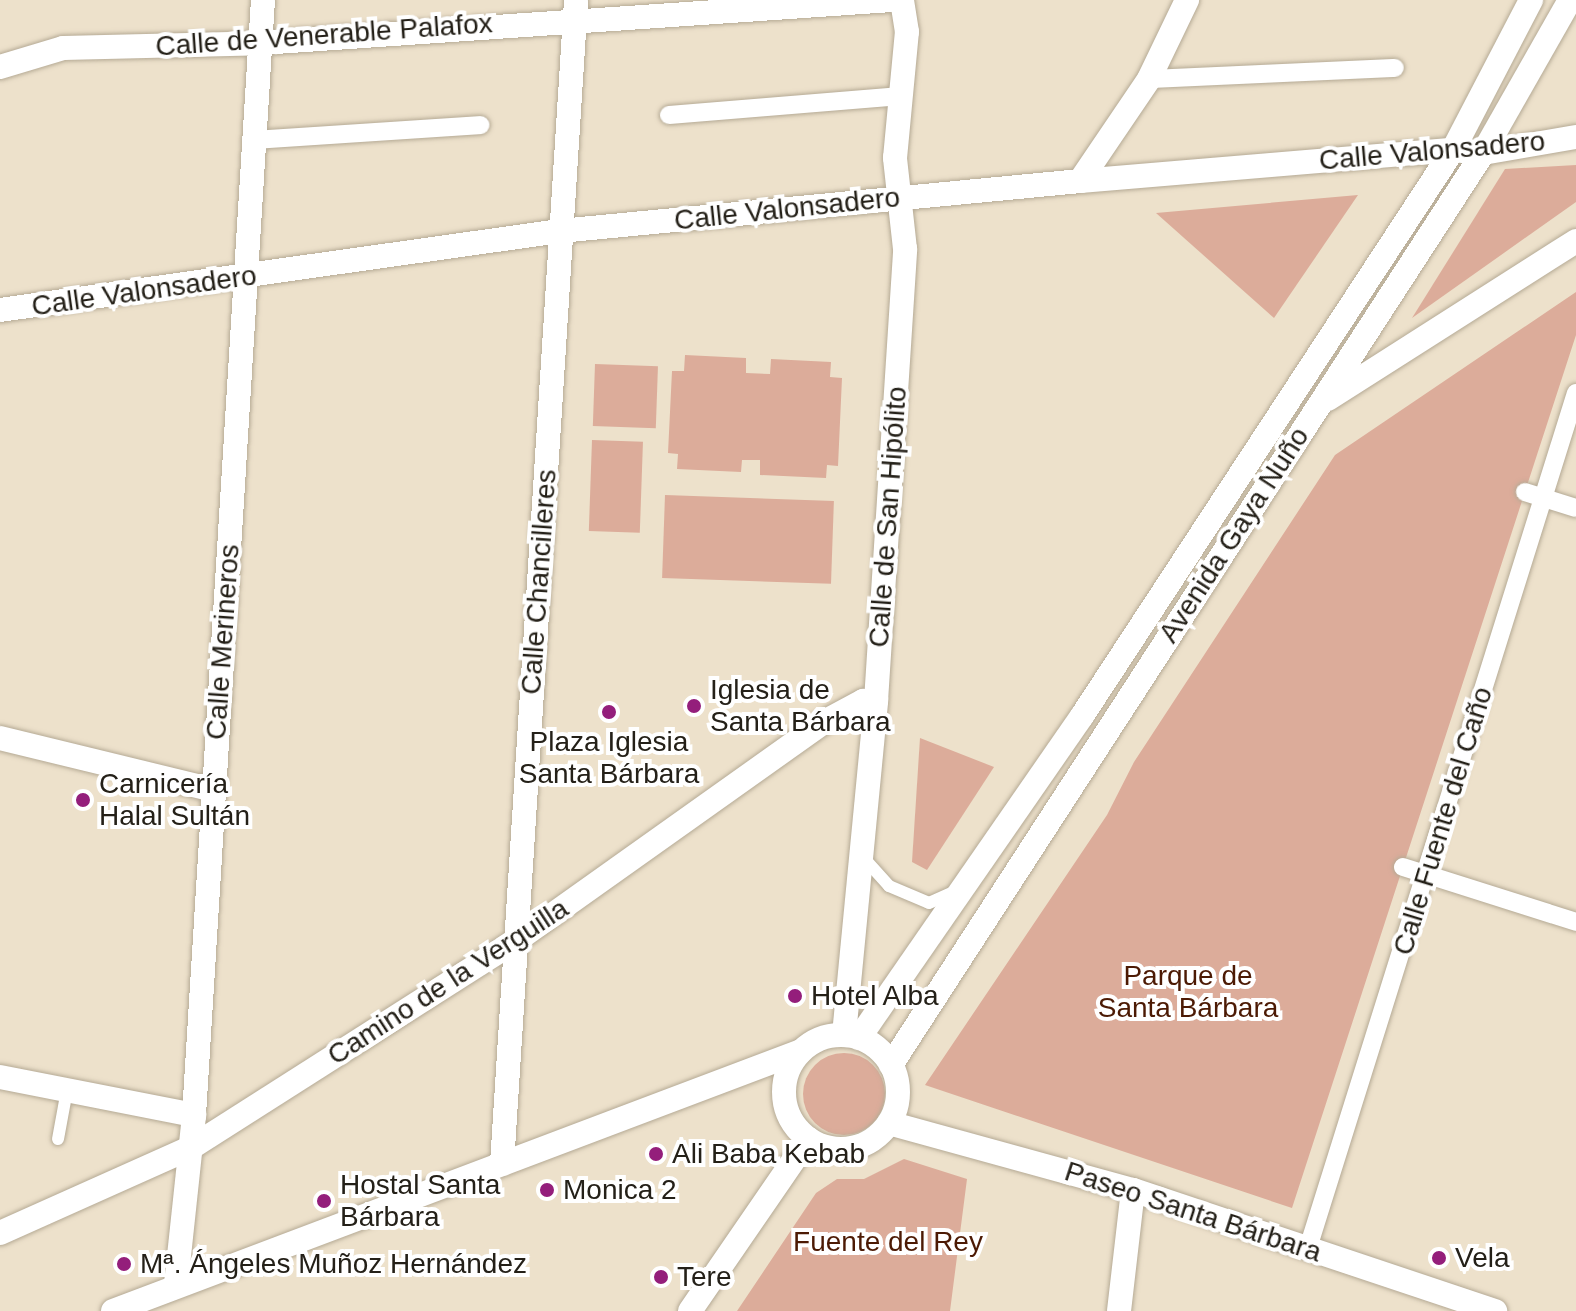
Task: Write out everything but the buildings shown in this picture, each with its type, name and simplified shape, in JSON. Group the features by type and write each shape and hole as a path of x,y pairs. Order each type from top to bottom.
{"street":[{"name":"Calle Merineros","path":"176,1284 192,1147 263,0"},
{"name":"Calle de Venerable Palafox","path":"0,67 63,48 261,43 575,9 891,0"},
{"name":"Calle de San Hipólito","path":"852,1037 905,249 895,158 907,32 902,0"},
{"path":"1080,181 1149,79 1187,0"},
{"name":"Avenida Gaya Nuño","path":"852,1037 964,887 1453,150 1531,0"},
{"name":"Avenida Gaya Nuño","path":"891,1065 1483,153 1570,0"},
{"name":"Calle Chancilleres","path":"502,1164 575,9"},
{"path":"1149,79 1395,68"},
{"path":"669,115 901,96"},
{"path":"255,140 481,125"},
{"name":"Calle Valonsadero","path":"0,310 246,278 560,231 1080,181 1453,150 1483,153 1576,137"},
{"path":"1319,405 1576,241"},
{"name":"Calle Fuente del Caño","path":"1308,1248 1576,393"},
{"path":"1525,492 1576,508"},
{"name":"Camino de la Verguilla","path":"0,1233 192,1147 517,940 822,723 863,701 876,701"},
{"path":"0,738 214,790"},
{"path":"1403,867 1576,922"},
{"path":"113,1311 176,1284 801,1051 814,1042 852,1037 891,1065 897,1105 889,1123 860,1146 843,1150 808,1139 787,1113 783,1097 785,1080 801,1051"},
{"path":"0,1077 194,1115"},
{"name":"Paseo Santa Bárbara","path":"889,1123 1133,1190 1491,1310"},
{"path":"690,1311 808,1139"},
{"path":"1119,1311 1133,1190"}],"lane":[{"path":"863,856 889,886 929,903 964,887"},
{"path":"58,1139 67,1090"}],"green space":[{"path":"1576,165 1576,202 1412,318 1505,169"},
{"path":"1358,195 1274,318 1156,213"},
{"name":"Parque de Santa Bárbara","path":"1576,292 1576,335 1292,1208 925,1085 1107,815 1134,762 1335,455"},
{"path":"685,355 746,358 746,373 770,374 771,359 831,362 830,377 842,378 838,466 827,465 826,478 760,475 760,460 742,460 741,472 677,469 678,454 668,453 672,371 684,371"},
{"path":"595,364 658,366 656,428 593,426"},
{"path":"592,440 643,442 640,533 589,531"},
{"path":"665,495 834,501 831,584 662,578"},
{"path":"920,738 994,767 927,870 912,862"},
{"path":"836,1053 852,1053 867,1060 878,1071 885,1094 882,1110 873,1123 852,1135 836,1135 821,1128 810,1117 803,1102 803,1086 810,1071 821,1060"},
{"name":"Fuente del Rey","path":"904,1159 967,1179 950,1311 737,1311 816,1193 837,1179 864,1179"}],"place":[{"name":"Iglesia de Santa Bárbara","path":"694,706"},
{"name":"Plaza Iglesia Santa Bárbara","path":"609,712"},
{"name":"Carnicería Halal Sultán","path":"83,800"},
{"name":"Hotel Alba","path":"795,996"},
{"name":"Ali Baba Kebab","path":"656,1154"},
{"name":"Monica 2","path":"547,1190"},
{"name":"Hostal Santa Bárbara","path":"324,1201"},
{"name":"Vela","path":"1439,1258"},
{"name":"Mª. Ángeles Muñoz Hernández","path":"124,1264"},
{"name":"Tere","path":"661,1277"}]}
